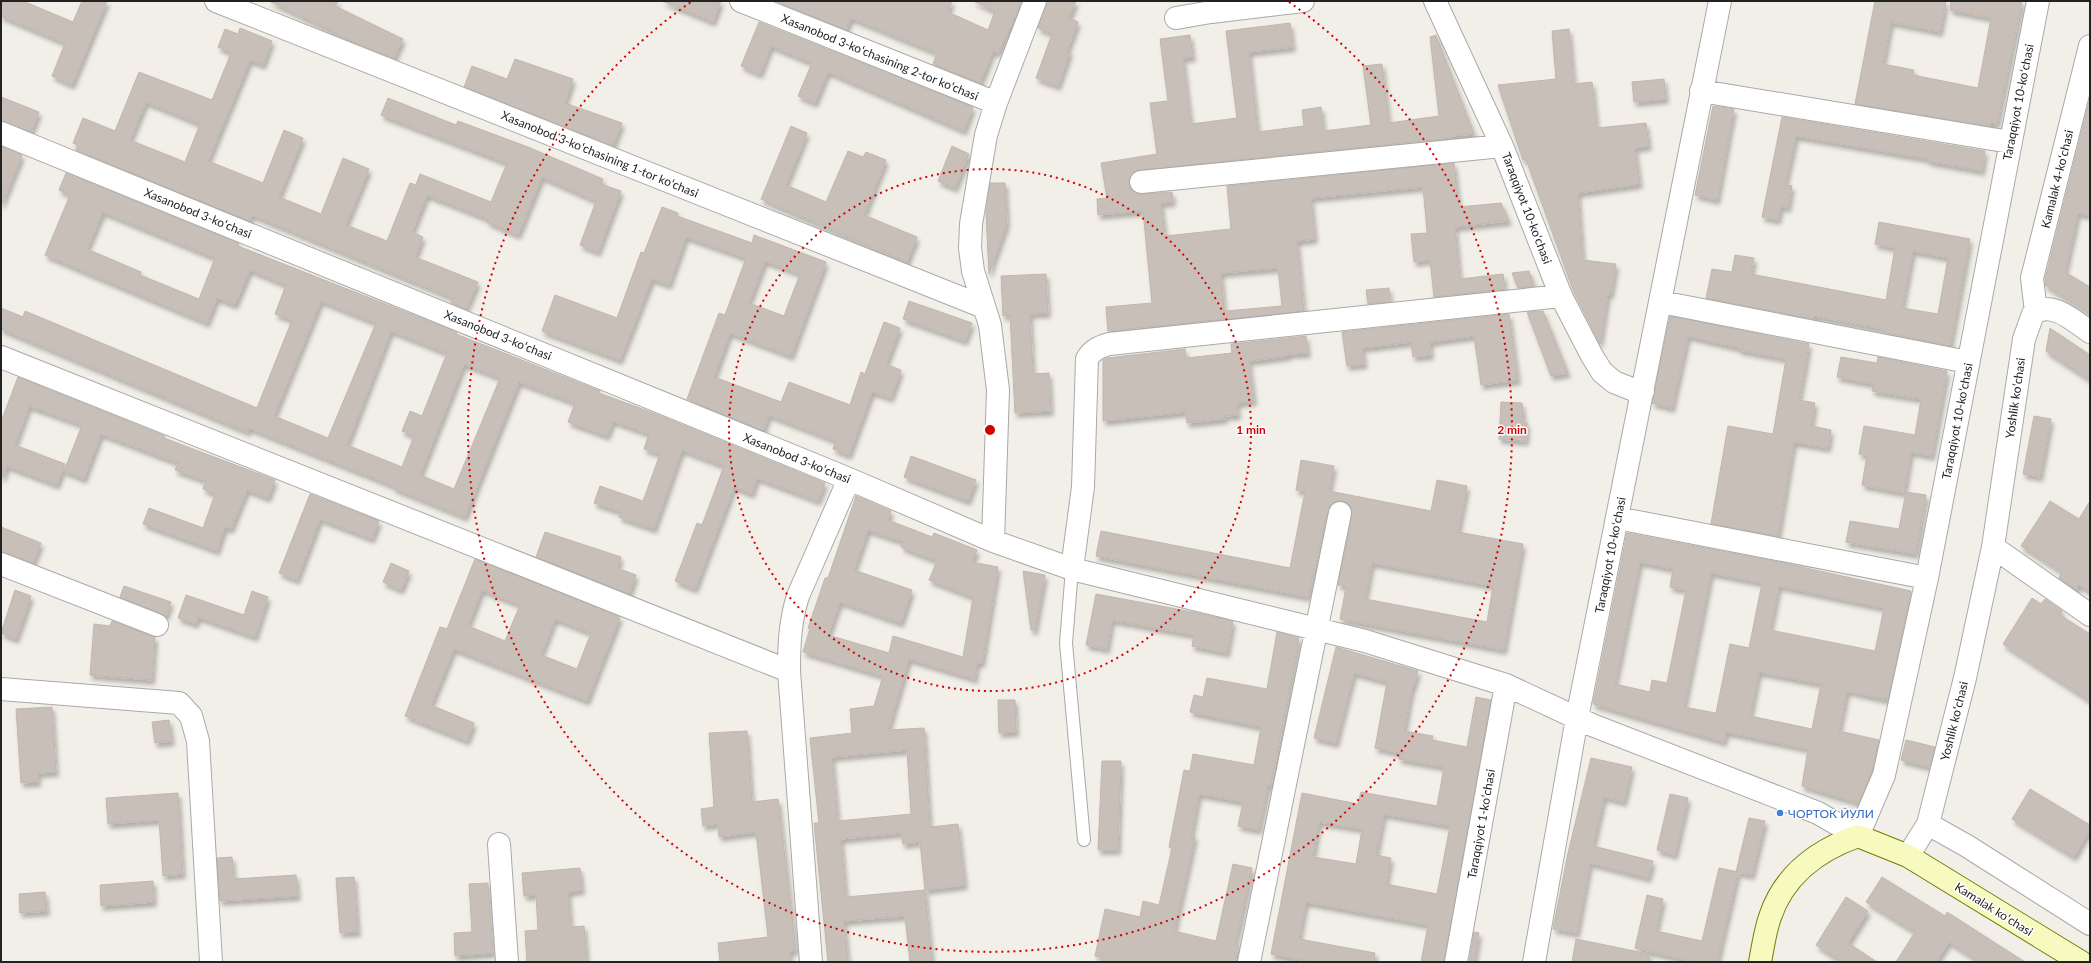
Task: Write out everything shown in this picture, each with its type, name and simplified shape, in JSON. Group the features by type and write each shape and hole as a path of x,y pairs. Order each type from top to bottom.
{"street":[{"name":"Xasanobod 3-koʻchasining 1-tor koʻchasi","path":"216,1 984,307"},
{"name":"Xasanobod 3-koʻchasining 2-tor koʻchasi","path":"741,1 996,103"},
{"path":"993,540 998,390 990,324 973,271 970,248 971,224 986,135 996,103 1035,1"},
{"path":"1176,18 1211,12 1304,1"},
{"name":"Taraqqiyot 10-koʻchasi","path":"1435,1 1502,146 1561,296 1602,372 1614,382 1643,392"},
{"name":"Taraqqiyot 10-koʻchasi","path":"1577,718 1720,1"},
{"name":"Taraqqiyot 10-koʻchasi","path":"1858,836 1884,775 1927,578 2038,1"},
{"name":"Kamalak 4-koʻchasi","path":"2036,312 2032,278 2090,46"},
{"path":"1701,91 2010,142"},
{"name":"Xasanobod 3-koʻchasi","path":"1,133 849,479 993,540 1072,569 1365,641 1506,685 1577,718 1818,813 1858,836"},
{"path":"1141,182 1502,146"},
{"path":"1072,569 1083,487 1087,360 1092,351 1100,347 1165,338 1561,296"},
{"path":"1661,302 1968,362"},
{"path":"2036,312 2047,309 2056,310 2090,332"},
{"name":"Yoshlik koʻchasi","path":"1908,856 1928,824 1965,678 1993,547 2024,339 2036,312"},
{"path":"1,357 789,671"},
{"path":"811,962 789,671 789,643 793,612 849,479"},
{"path":"1249,962 1340,513"},
{"path":"1617,518 1927,578"},
{"path":"1993,547 2090,615"},
{"path":"1,564 157,625"},
{"name":"Taraqqiyot 1-koʻchasi","path":"1456,962 1506,685"},
{"path":"1,689 180,703 192,716 198,741 211,962"},
{"path":"1534,962 1577,718"},
{"path":"1928,824 1967,846 2090,924"},
{"path":"1760,962 1769,918 1788,882 1804,866 1822,852 1832,846 1858,836"},
{"name":"Kamalak koʻchasi","path":"1858,836 1908,856 2081,962"},
{"path":"500,844 507,962"}],"lane":[{"path":"1072,569 1066,643 1084,840"}],"building":[{"path":"1,1 23,1 73,22 82,1 107,1 72,85 52,76 65,43 1,16"},
{"path":"269,1 338,1 335,6 403,39 394,58 361,45"},
{"path":"662,1 721,1 713,22"},
{"path":"775,1 952,1 948,12 988,30 995,11 973,1 1022,1 998,53 993,51 980,83 933,64 937,53 851,18 846,30"},
{"path":"1047,1 1076,1 1069,18 1078,22 1067,51 1070,52 1058,86 1036,78 1052,34 1038,28"},
{"path":"1875,1 1946,1 1940,32 1891,22 1883,64 1914,70 1913,75 1978,88 1991,18 1950,10 1951,1 2022,1 1997,124 1990,123 1990,126 1855,104"},
{"path":"759,22 973,107 964,131 828,72 815,103 798,96 812,63 771,46 760,74 741,66"},
{"path":"1290,23 1293,47 1249,52 1258,132 1304,126 1302,110 1321,107 1324,131 1371,125 1363,66 1382,64 1389,123 1439,116 1430,37 1436,35 1474,134 1451,136 1451,138 1140,170 1134,172 1130,177 1129,183 1131,189 1136,193 1172,192 1173,202 1161,203 1165,236 1231,229 1227,186 1454,163 1459,207 1501,203 1509,221 1455,227 1460,279 1503,274 1505,289 1434,297 1430,260 1414,262 1411,234 1427,233 1423,187 1311,198 1315,239 1297,241 1304,311 1227,319 1226,311 1282,306 1278,268 1221,273 1225,319 1108,331 1106,307 1152,303 1143,211 1098,215 1097,199 1107,198 1101,163 1157,154 1150,103 1168,101 1160,39 1190,35 1193,57 1183,58 1191,124 1237,118 1226,31"},
{"path":"240,28 272,41 263,65 250,60 208,161 263,183 284,130 303,138 279,197 321,214 343,158 369,169 346,225 387,241 410,183 416,185 420,174 491,202 507,163 381,115 388,98 456,125 458,121 528,147 603,179 601,184 621,191 598,252 580,245 596,201 542,177 518,235 487,222 488,219 427,195 412,232 423,237 415,257 478,282 466,309 451,303 453,298 252,215 249,221 76,150 78,145 73,143 83,118 115,131 139,72 212,100 231,53 218,47 225,29 238,34","holes":["146,102 200,124 185,162 130,140"]},
{"path":"1569,29 1574,84 1592,82 1597,128 1646,123 1649,146 1635,148 1640,184 1578,193 1583,260 1616,264 1611,294 1608,293 1600,344 1573,290 1526,159 1523,160 1498,85 1556,79 1552,31"},
{"path":"515,59 573,79 565,103 622,123 613,146 464,87 472,66 507,79"},
{"path":"1664,79 1666,99 1634,102 1632,82"},
{"path":"1,97 39,112 31,132 1,121"},
{"path":"2090,98 2090,216 2078,213 2065,272 2090,287 2090,313 2045,285 2045,279"},
{"path":"1713,106 1734,109 1717,200 1695,195"},
{"path":"1782,117 1985,151 1982,171 1928,161 1928,159 1796,136 1785,185 1792,186 1788,208 1781,206 1778,220 1762,217"},
{"path":"791,126 807,133 786,185 826,202 848,151 863,157 866,152 886,160 864,215 917,237 907,262 761,199"},
{"path":"1,146 22,155 2,204 1,204"},
{"path":"952,146 969,154 955,188 938,181"},
{"path":"66,173 239,243 238,246 441,326 457,333 456,334 600,391 599,393 656,414 825,483 818,501 757,478 752,494 734,487 695,589 675,581 697,523 702,525 724,466 682,450 654,529 619,517 621,512 594,503 600,486 643,501 660,454 644,449 649,434 613,421 607,436 568,422 575,403 519,382 465,517 393,488 394,486 249,428 248,432 226,423 1,329 1,308 23,317 25,311 257,408 292,320 275,314 286,285 250,270 235,305 217,298 207,323 45,255 70,195 59,190","holes":["103,212 215,258 199,299 140,275 141,272 87,249","321,301 376,323 328,438 274,416","391,331 447,353 422,416 410,411 402,431 414,436 402,467 347,445","464,364 500,378 454,489 420,475"]},
{"path":"990,183 1005,183 1007,223 989,274 986,213"},
{"path":"662,207 678,213 677,216 752,243 754,235 826,262 791,356 730,333 714,377 781,402 789,382 850,405 861,372 865,374 884,322 900,328 886,364 901,370 891,398 872,392 849,455 833,449 836,441 769,415 763,431 687,399 719,313 725,315 746,258 686,237 669,285 652,279 620,360 542,331 555,295 617,318 641,252 644,253","holes":["765,261 800,274 784,316 749,303"]},
{"path":"1879,222 1970,239 1950,346 1882,332 1883,329 1814,316 1813,319 1706,298 1712,269 1732,272 1735,255 1754,258 1751,274 1886,300 1895,248 1875,244","holes":["1913,251 1948,258 1938,314 1902,308"]},
{"path":"1529,271 1534,286 1518,288 1512,273"},
{"path":"1046,274 1048,313 1030,314 1033,374 1049,373 1051,411 1015,413 1010,315 1003,316 1001,276"},
{"path":"1389,288 1390,302 1368,304 1366,290"},
{"path":"909,301 972,323 965,341 903,319"},
{"path":"1543,311 1568,373 1551,376 1527,312"},
{"path":"1509,314 1518,380 1481,385 1474,336 1430,342 1431,355 1413,357 1411,342 1362,348 1365,364 1347,366 1342,332"},
{"path":"1670,316 1809,344 1799,400 1815,403 1811,426 1831,430 1828,448 1794,442 1778,536 1711,524 1728,426 1773,434 1786,359 1739,350 1739,348 1688,336 1672,408 1652,403"},
{"path":"2050,328 2090,355 2090,380 2046,351"},
{"path":"1306,336 1308,353 1289,354 1288,356 1249,361 1254,401 1237,403 1238,415 1224,416 1225,419 1187,423 1186,412 1103,421 1103,360 1107,358 1185,349 1186,358 1232,353 1231,344"},
{"path":"1841,357 1877,363 1878,357 1947,371 1932,456 1911,452 1904,493 1862,485 1867,455 1859,454 1864,426 1915,435 1921,399 1872,391 1873,384 1837,377"},
{"path":"18,377 165,436 164,438 275,480 268,498 247,490 231,529 225,527 217,551 143,524 149,508 203,528 215,494 203,489 206,481 175,470 178,463 101,434 84,479 64,471 82,425 29,406 15,445 65,464 57,485 7,466 3,477 1,477 1,422"},
{"path":"1501,402 1522,403 1524,423 1527,423 1526,441 1499,439"},
{"path":"2034,416 2051,419 2040,477 2023,474"},
{"path":"911,456 976,480 968,501 904,477"},
{"path":"1301,460 1334,466 1329,491 1431,511 1437,480 1467,486 1458,532 1523,544 1504,650 1340,619 1346,587 1338,585 1352,515 1352,509 1348,503 1343,501 1336,501 1330,505 1328,510 1308,597 1096,556 1101,531 1290,568 1305,492 1296,490","holes":["1372,563 1493,586 1487,622 1365,599"]},
{"path":"1906,492 1926,495 1916,554 1846,542 1850,521 1899,529"},
{"path":"310,494 379,521 372,539 320,519 297,580 279,573"},
{"path":"856,496 891,511 888,520 932,537 934,533 977,550 972,562 998,567 982,663 977,663 975,679 909,659 888,730 924,728 930,827 958,824 965,885 925,890 932,962 910,962 905,916 844,921 848,962 828,962 814,823 819,823 810,738 852,733 850,709 874,706 883,676 803,652 810,628 808,628 825,578 828,578","holes":["868,530 903,542 901,547 937,561 929,580 973,597 963,657 893,636 889,653 828,635 840,602 901,623 912,590 854,570","907,750 911,814 838,821 832,757","901,833 903,844 920,842 925,890 846,897 841,839"]},
{"path":"2050,501 2079,519 2090,501 2090,592 2079,585 2076,590 2059,578 2062,572 2021,546"},
{"path":"1,527 41,543 33,563 1,552"},
{"path":"545,532 621,557 617,568 636,575 629,594 536,557"},
{"path":"1627,533 1774,561 1911,591 1888,700 1847,691 1839,731 1879,740 1872,771 1859,803 1802,786 1808,749 1726,732 1724,742 1593,704","holes":["1640,562 1673,569 1670,587 1686,590 1667,683 1652,680 1650,692 1615,684","1711,573 1762,583 1749,648 1730,644 1716,713 1684,707","1779,586 1884,608 1875,651 1770,630","1759,672 1821,684 1812,729 1750,716"]},
{"path":"475,559 620,617 587,701 454,649 431,705 474,723 467,741 405,716 440,627 447,629","holes":["482,590 520,605 505,641 468,626","555,619 591,633 577,669 541,655"]},
{"path":"391,563 409,571 401,590 383,582"},
{"path":"1023,571 1045,575 1035,630 1031,630"},
{"path":"124,586 171,602 166,616 120,597"},
{"path":"15,590 31,596 16,639 1,633"},
{"path":"252,591 268,597 255,637 198,617 196,624 178,618 186,595 244,615"},
{"path":"1096,594 1233,621 1227,653 1192,646 1194,635 1112,620 1107,649 1086,645"},
{"path":"2032,598 2041,604 2045,599 2062,611 2060,615 2090,634 2090,701 2003,644"},
{"path":"112,621 155,637 152,680 90,675 94,624 110,626"},
{"path":"1277,632 1299,638 1271,786 1268,785 1259,830 1238,826 1243,802 1199,794 1191,836 1195,836 1174,931 1216,941 1233,864 1252,868 1235,945 1239,946 1235,962 1101,962 1103,957 1095,956 1105,909 1140,917 1143,901 1159,905 1172,848 1169,847 1184,770 1190,771 1193,754 1254,765 1261,727 1190,712 1194,695 1203,697 1207,678 1267,689"},
{"path":"1336,647 1418,671 1412,688 1404,731 1433,736 1432,740 1467,747 1476,697 1491,700 1444,962 1421,962 1428,925 1306,902 1299,939 1375,953 1374,962 1312,962 1271,954 1302,793 1358,804 1361,792 1437,806 1444,767 1399,759 1400,753 1375,748 1387,682 1354,673 1336,743 1314,738","holes":["1384,814 1450,826 1437,894 1386,884 1391,858 1376,855","1319,822 1362,829 1356,864 1313,857"]},
{"path":"998,700 1015,700 1016,732 999,733"},
{"path":"52,707 56,772 38,773 38,782 21,783 16,709"},
{"path":"169,720 172,741 155,743 152,722"},
{"path":"747,731 752,802 778,799 796,950 790,951 790,962 720,962 718,943 768,937 756,832 719,837 718,824 703,826 701,809 714,807 709,733"},
{"path":"1906,740 1935,747 1930,767 1901,760"},
{"path":"1591,758 1632,767 1624,802 1604,797 1593,846 1653,861 1648,878 1590,863 1577,933 1553,929 1568,853"},
{"path":"1102,761 1121,761 1118,850 1098,850"},
{"path":"2030,789 2090,825 2090,829 2074,857 2012,819"},
{"path":"178,793 183,874 163,876 159,820 108,824 106,798"},
{"path":"1670,794 1688,798 1675,855 1657,850"},
{"path":"1749,818 1765,821 1752,875 1736,872"},
{"path":"232,857 234,879 296,875 298,896 220,901 217,858"},
{"path":"580,868 582,890 568,892 571,927 584,926 587,962 527,962 525,931 538,930 536,895 524,896 522,873"},
{"path":"1719,868 1738,872 1717,962 1695,962 1635,948 1647,895 1663,899 1656,931 1702,941"},
{"path":"354,877 358,932 340,933 336,878"},
{"path":"1882,877 1945,916 1947,912 2025,962 1980,962 1949,942 1936,962 1896,962 1915,932 1866,902"},
{"path":"153,881 154,902 101,906 100,885"},
{"path":"488,883 493,953 455,956 454,933 472,932 469,884"},
{"path":"45,892 47,911 20,913 19,894"},
{"path":"1846,897 1868,911 1848,943 1877,962 1842,962 1816,945"},
{"path":"1474,932 1479,933 1474,962 1469,962"},
{"path":"1576,939 1649,954 1648,962 1572,962"}],"place":[{"name":"ЧОРТОК ЙУЛИ","path":"1780,813"}]}
